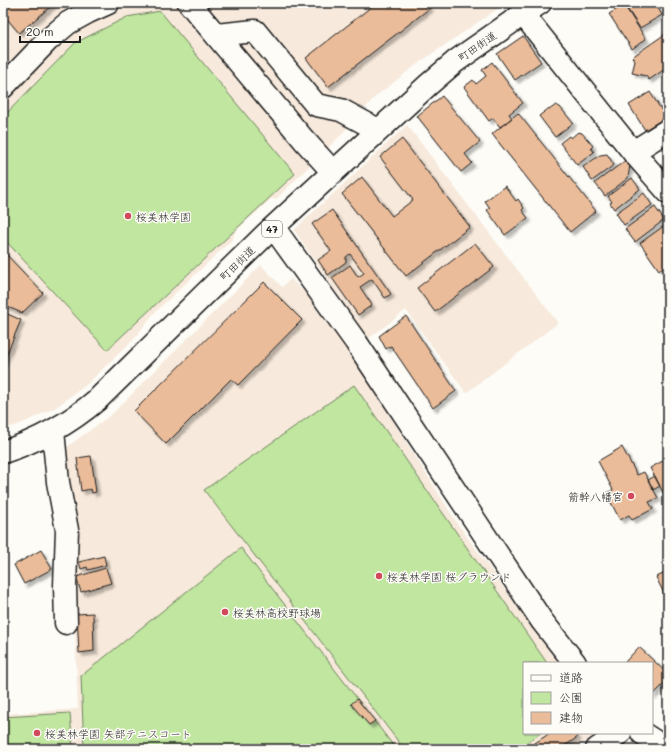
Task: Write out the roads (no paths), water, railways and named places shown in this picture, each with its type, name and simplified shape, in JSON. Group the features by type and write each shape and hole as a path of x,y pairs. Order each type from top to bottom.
{"street":[{"path":"3,87 48,40 68,23 108,3"},
{"path":"189,3 304,140 333,172"},
{"path":"532,8 634,152 668,192"},
{"name":"町田街道","path":"3,452 53,431 72,419 98,399 274,228 378,130 456,61 532,8"},
{"path":"216,35 256,31 316,105 341,110 378,130"},
{"path":"304,140 316,105"},
{"path":"634,152 668,130"},
{"path":"274,228 356,342 542,621 574,662"},
{"path":"53,431 58,482 67,530 65,586 66,623"},
{"path":"597,749 619,734"},
{"path":"644,734 667,749"}],"place":[{"name":"桜美林学園","path":"128,216"},
{"name":"箭幹八幡宮","path":"631,496"},
{"name":"桜美林学園 桜グラウンド","path":"379,576"},
{"name":"桜美林高校野球場","path":"225,612"},
{"name":"桜美林学園 矢部テニスコート","path":"37,733"}]}
